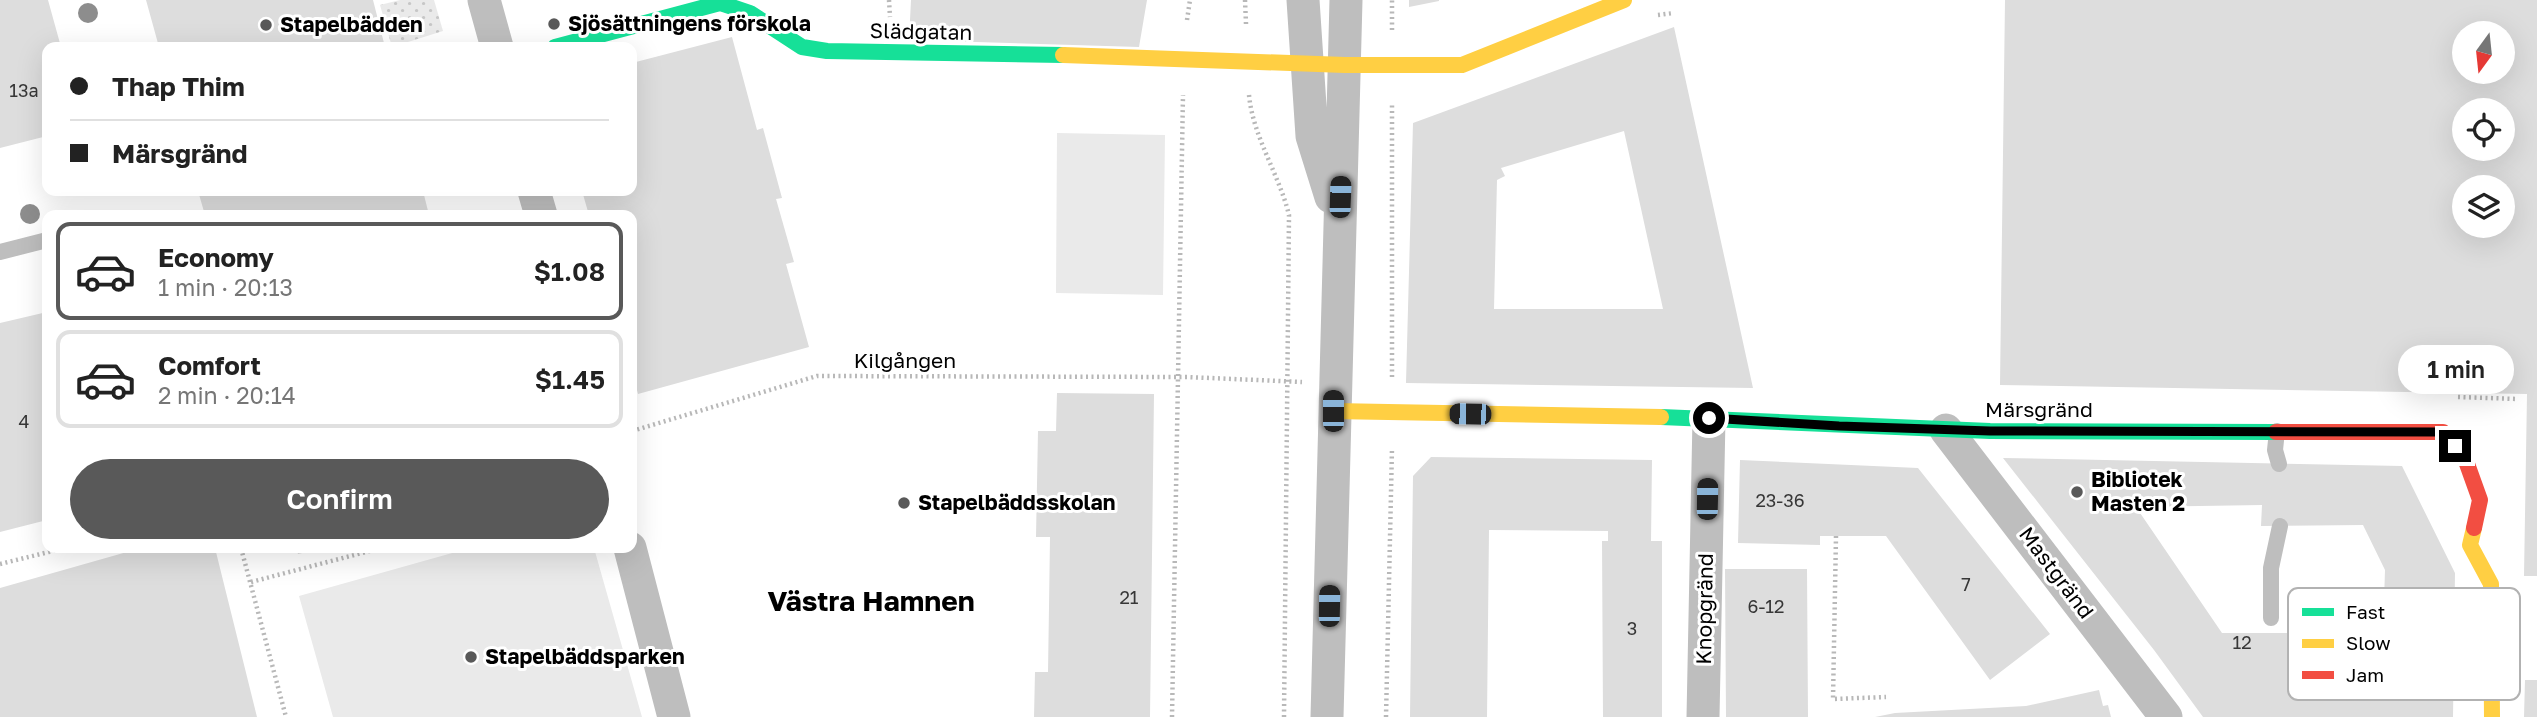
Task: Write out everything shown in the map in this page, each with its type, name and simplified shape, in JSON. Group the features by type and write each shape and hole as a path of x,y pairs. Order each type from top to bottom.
{"street":[{"path":"484,0 495,42"},
{"path":"1303,0 1312,136 1339,224"},
{"path":"1326,717 1346,0"},
{"name":"Slädgatan","path":"574,42 720,3 750,13 803,47 827,51 1185,57 1345,65 1462,65 1623,0"},
{"name":"Märsgränd","path":"1333,397 1391,413 1709,418 1946,429 2443,432 2466,461 2480,500 2470,545 2491,588"},
{"name":"Knopgränd","path":"1703,717 1709,418"},
{"name":"Mastgränd","path":"1946,429 2166,717"},
{"path":"631,553 674,717"}],"lane":[{"path":"0,252 42,241"},
{"path":"2277,431 2275,450 2279,464"},
{"path":"2271,618 2271,568 2280,526"}],"path":[{"path":"1172,717 1176,377 1185,57 1190,0"},
{"path":"1245,0 1251,118 1282,188 1289,215 1284,717"},
{"path":"1386,717 1391,413 1392,0"},
{"name":"Kilgången","path":"637,430 817,376 1186,377 1288,382 1333,397"},
{"path":"2450,397 2516,399"},
{"path":"1836,536 1833,699 1886,697"},
{"path":"0,564 45,553"},
{"path":"243,553 286,717"},
{"path":"251,583 363,553"}],"shaded area":[{"path":"400,0 434,0 443,31 408,42 391,42 380,5"},
{"path":"1057,133 1165,135 1163,295 1056,293"},
{"name":"Stapelbäddsparken","path":"452,553 595,553 642,717 333,717 299,596"}],"building":[{"path":"0,0 48,0 60,42 42,42 42,137 0,148"},
{"name":"Stapelbädden","path":"146,0 373,0 384,42 158,42"},
{"path":"911,0 1147,0 1139,47 909,40"},
{"path":"1409,0 1439,0 1439,1 1409,7"},
{"path":"2005,0 2537,0 2537,576 2524,576 2527,394 2000,385"},
{"path":"1674,27 1753,388 1406,383 1413,123","holes":["1624,131 1663,309 1494,309 1497,180 1505,176 1501,168"]},
{"path":"732,37 757,130 763,128 782,198 776,199 794,262 786,264 809,347 638,394 637,210 588,210 583,196 637,196 637,62"},
{"path":"199,196 424,196 428,210 204,210"},
{"path":"42,313 42,521 0,532 0,323"},
{"path":"1057,393 1154,394 1150,717 1034,717 1035,672 1048,672 1050,537 1036,537 1038,431 1056,431"},
{"path":"1431,457 1652,460 1651,541 1662,541 1662,717 1603,717 1602,541 1608,541 1608,531 1489,530 1487,717 1410,717 1413,476"},
{"path":"2003,458 2402,466 2455,573 2455,588 2384,588 2385,570 2363,525 2261,526 2262,505 2136,507 2222,633 2288,633 2288,700 2453,700 2453,717 2203,717 2154,650"},
{"path":"1740,460 1918,468 2050,634 1990,680 1886,536 1820,536 1820,545 1738,543"},
{"path":"123,553 216,553 257,717 0,717 0,588"},
{"path":"1725,569 1807,569 1808,717 1726,717"},
{"path":"2525,680 2537,680 2537,717 2524,717"},
{"path":"2099,690 2103,706 2108,705 2111,717 1875,717 1895,713 2026,706"}],"traffic: fast":[{"path":"574,42 720,3 750,13 802,47 827,51 1063,55"},
{"path":"1661,417 1990,431 2276,432"}],"traffic: slow":[{"path":"1063,55 1345,65 1462,65 1624,0"},
{"path":"1333,411 1661,417"},
{"path":"2474,528 2470,545 2491,588"},
{"path":"2492,700 2492,717"}],"traffic: jam":[{"path":"2276,432 2443,432 2466,461 2480,500 2474,528"}],"place":[{"name":"Sjösättningens förskola","path":"554,24"},
{"name":"Stapelbädden","path":"266,25"},
{"name":"Bibliotek Masten 2","path":"2077,492"},
{"name":"Stapelbäddsskolan","path":"904,503"},
{"name":"Stapelbäddsparken","path":"471,657"}],"district":[{"name":"Västra Hamnen","path":"871,601"}],"route":[{"path":"1709,418 1990,431 2443,432 2455,446"}]}
